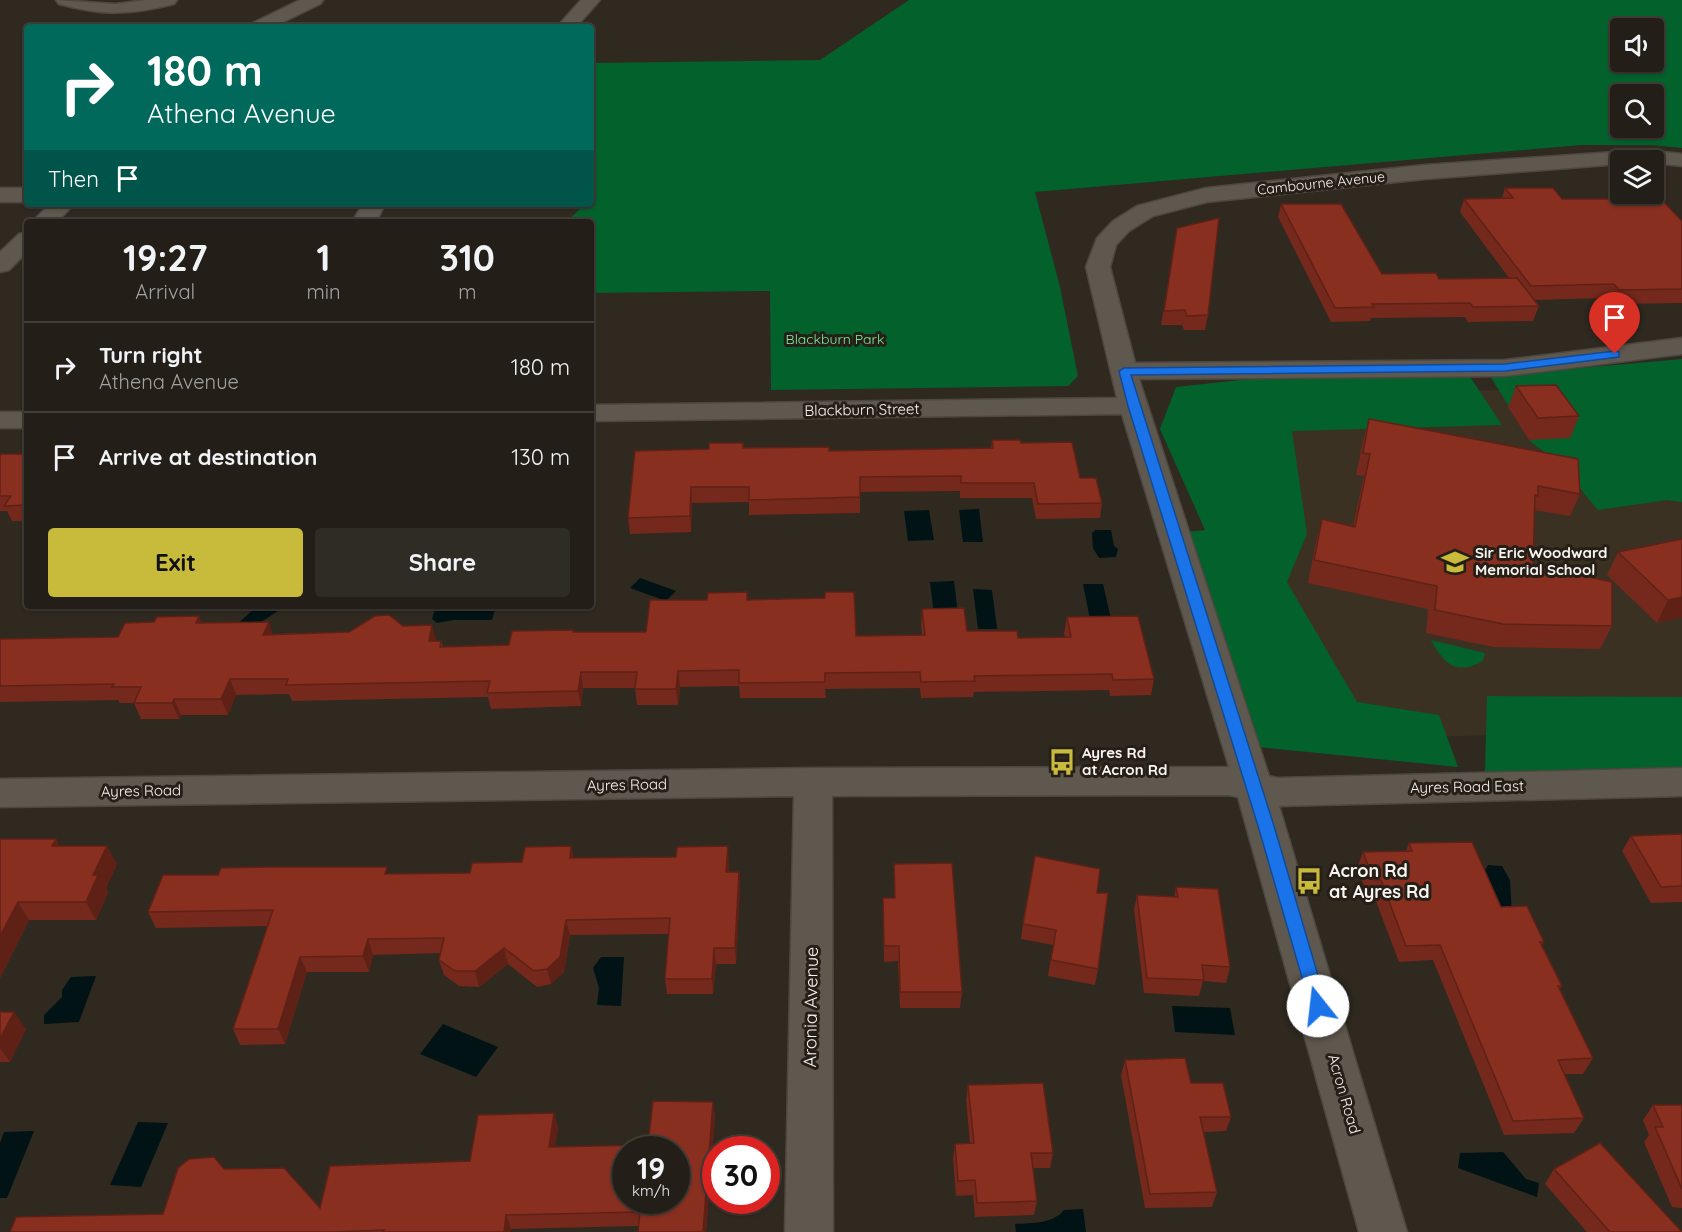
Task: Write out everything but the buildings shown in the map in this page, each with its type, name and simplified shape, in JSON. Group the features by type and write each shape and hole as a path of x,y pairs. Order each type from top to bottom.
{"street":[{"path":"65,0 92,9 118,11 168,0"},
{"path":"265,24 314,0"},
{"path":"570,24 591,0"},
{"name":"Cambourne Avenue","path":"1124,371 1102,293 1098,267 1105,243 1121,226 1145,211 1206,195 1425,171 1645,156 1682,160"},
{"path":"0,195 24,195"},
{"path":"47,219 60,207"},
{"path":"0,265 24,242"},
{"path":"1124,371 1505,368 1682,346"},
{"name":"Acron Road","path":"1124,371 1253,786 1383,1232"},
{"name":"Blackburn Street","path":"594,413 1133,406"},
{"path":"0,420 24,420"},
{"name":"Ayres Road","path":"0,793 813,783 1228,781 1253,786"},
{"name":"Ayres Road East","path":"1253,786 1278,792 1682,782"},
{"name":"Aronia Avenue","path":"809,1232 813,783"}],"shaded area":[{"name":"Sir Eric Woodward Memorial School","path":"1682,369 1682,731 1323,739 1195,394 1510,390"},
{"path":"979,509 983,542 963,542 959,510"},
{"path":"929,510 934,540 908,541 904,511"},
{"path":"1095,530 1111,530 1114,546 1118,549 1116,557 1099,558 1093,548 1092,533"},
{"path":"640,578 676,591 666,601 630,588"},
{"path":"954,581 958,613 934,614 930,582"},
{"path":"1083,584 1103,584 1111,619 1090,619"},
{"path":"973,589 992,590 997,629 978,629"},
{"path":"254,609 278,611 255,626 235,626"},
{"path":"435,609 495,609 492,620 454,620 437,623 432,619"},
{"path":"1488,865 1502,866 1510,880 1512,916 1500,914 1484,872"},
{"path":"601,957 624,957 621,1006 597,1005 599,988 593,968"},
{"path":"96,976 79,1022 44,1024 44,1015 62,997 62,990 71,977"},
{"path":"1172,1006 1230,1008 1235,1035 1175,1032"},
{"path":"443,1024 498,1047 476,1077 420,1054"},
{"path":"138,1122 168,1123 141,1187 110,1185"},
{"path":"34,1131 7,1198 0,1198 0,1143 4,1132"},
{"path":"1503,1152 1526,1179 1539,1183 1537,1197 1458,1168 1460,1153"},
{"path":"1083,1209 1086,1232 1016,1232 1015,1224 1042,1222 1054,1218 1064,1210"}],"green space":[{"name":"Blackburn Park","path":"909,0 1682,0 1682,148 1652,145 1581,145 1035,192 1060,287 1078,376 1068,386 771,390 770,291 594,293 594,219 569,219 582,207 594,207 594,63 820,60"},
{"path":"1682,359 1682,502 1667,500 1598,510 1559,463 1531,442 1490,376"},
{"path":"1286,375 1469,375 1502,425 1292,431 1307,534 1287,582 1357,702 1439,715 1458,767 1248,746 1186,532 1205,530 1160,429 1176,387"},
{"path":"1431,640 1485,653 1483,661 1465,667 1452,665 1441,656"},
{"path":"1487,696 1682,697 1682,767 1485,772"}],"place":[{"name":"Sir Eric Woodward Memorial School","path":"1455,562"},
{"name":"Ayres Rd at Acron Rd","path":"1062,762"},
{"name":"Acron Rd at Ayres Rd","path":"1309,881"}],"route":[{"path":"1318,1006 1266,826 1133,406 1124,371 1505,368 1615,354"}]}
